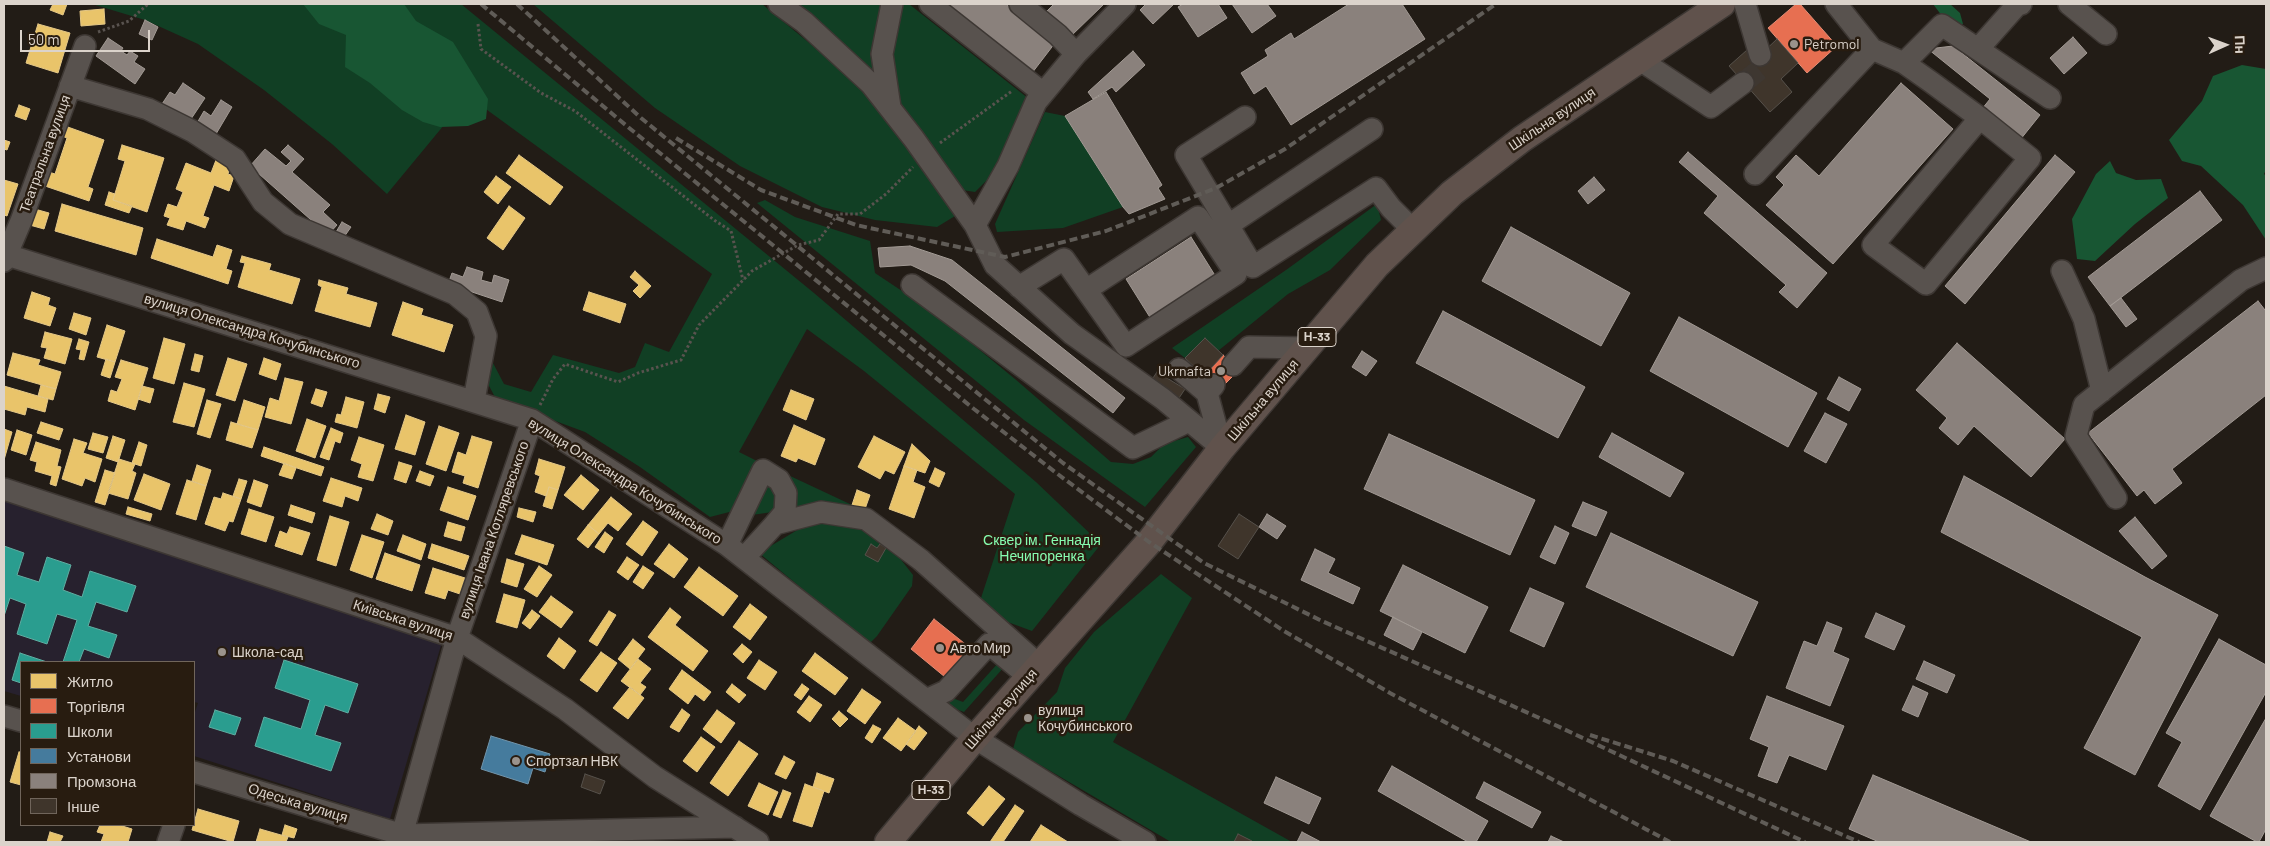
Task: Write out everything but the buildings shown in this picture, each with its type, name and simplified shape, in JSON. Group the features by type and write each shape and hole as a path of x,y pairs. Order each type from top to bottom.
{"main road":[{"name":"Шкільна вулиця","path":"888,842 975,738 1149,542 1222,448 1377,265 1452,193 1522,138 1722,4"}],"street":[{"path":"779,4 804,22 871,84 975,225 995,265 1072,334 1163,399 1222,448"},
{"path":"890,109 882,54 892,4"},
{"path":"930,4 1043,93"},
{"path":"975,225 1008,166 1036,102 1076,54 1125,4"},
{"path":"1744,4 1760,54"},
{"path":"1836,4 1872,49 1904,63 1980,118 2030,158 1926,284 1873,244 1980,118"},
{"path":"1978,49 2017,5 2021,4"},
{"path":"2069,4 2106,34"},
{"path":"1028,6 1076,54"},
{"path":"1904,63 1942,25 2050,98"},
{"name":"Театральна вулиця","path":"4,257 21,220 84,46"},
{"path":"1755,174 1872,49"},
{"path":"1640,60 1711,107 1743,83"},
{"path":"70,86 148,109 192,131 235,159 263,202 290,224 455,294 477,312 486,336 474,400"},
{"path":"1245,117 1186,156 1253,267 1376,188 1390,208 1413,230"},
{"path":"1227,226 1372,129"},
{"path":"1019,287 1064,259 1086,290 1126,346 1236,274 1198,218 1086,290"},
{"name":"вулиця Олександра Кочубинського","path":"4,257 474,400 532,420 728,545 975,738 1082,805 1146,842"},
{"path":"2116,498 2076,436 2084,405 2241,280 2266,268"},
{"path":"2062,271 2084,319 2102,391"},
{"path":"912,285 1133,448 1189,421"},
{"path":"1233,365 1249,347 1308,348"},
{"path":"1179,369 1210,389 1222,448"},
{"name":"вулиця Івана Котляревського","path":"401,838 457,638 532,420"},
{"path":"728,545 763,470 779,480 786,493 785,512 744,558"},
{"name":"Київська вулиця","path":"4,489 457,638 565,708 655,777 758,842"},
{"path":"776,524 821,512 866,520 921,560 1034,671"},
{"path":"926,700 946,691 988,644 1034,671"},
{"path":"4,716 20,721"},
{"name":"Одеська вулиця","path":"195,772 401,838 735,827"},
{"path":"168,842 174,826"}],"path":[{"path":"84,46 98,32 129,21 148,4"},
{"path":"478,24 481,48 540,93 575,111 714,220 731,231 743,280"},
{"path":"532,420 554,379 565,364 618,382 638,373 681,360 699,325 752,271 798,245 819,240 838,214 860,214 886,194 924,155 1026,80"}],"shaded area":[{"name":"Школа-сад","path":"4,500 442,642 390,819 195,756 195,712 198,703 195,702 195,661 20,661 20,696 4,691"}],"green space":[{"name":"Сквер ім. Геннадія Нечипоренка","path":"92,4 461,4 814,293 1036,482 1101,544 1032,631 1005,621 981,598 1015,494 864,371 807,329 739,452 759,462 741,509 710,517 640,467 585,432 496,399 487,382 493,363 504,384 531,392 553,355 619,373 635,367 645,343 669,352 712,274 468,96 387,194 332,144 264,90 198,44 145,20"},
{"path":"303,4 404,4 416,21 453,42 488,99 486,119 468,126 440,127 423,122 402,110 370,83 345,67 346,35 319,24"},
{"path":"533,4 762,4 825,56 870,97 955,216 937,227 875,220 822,207 740,166 655,108"},
{"path":"794,4 909,4 1029,99 1002,158 988,179 975,192 962,190 918,126 874,73"},
{"path":"1933,4 1950,4 1960,13 1963,24 1948,24"},
{"path":"2242,65 2266,69 2266,170 2264,174 2266,176 2266,240 2243,205 2201,166 2182,161 2169,140 2202,101 2213,76"},
{"path":"1045,112 1065,116 1123,207 1063,228 997,232 995,224"},
{"path":"2110,161 2116,173 2136,180 2161,179 2168,198 2135,224 2095,261 2077,259 2072,219 2096,174"},
{"path":"765,200 795,217 870,241 875,273 932,311 1015,379 1111,462 1133,464 1151,457 1164,444 1188,437 1196,447 1145,507 1024,420 757,203"},
{"path":"1377,204 1381,220 1330,270 1288,294 1218,351 1205,338 1185,358 1172,348 1286,270"},
{"path":"771,467 852,505 813,506 752,515"},
{"path":"830,519 862,524 888,543 913,575 912,586 877,636 869,644 759,553 804,526"},
{"path":"1161,574 1192,598 1113,742 1292,842 1171,842 1013,749 1018,732 1057,692 1065,668 1094,632"},
{"path":"999,662 1005,666 964,712 942,704 947,696 963,702"}],"tunnel":[{"path":"1743,83 1764,66 1760,55"}],"railway":[{"path":"481,4 628,127 974,409 1149,542 1284,631 1390,693 1670,842"},
{"path":"517,4 641,118 1063,463 1204,563 1322,621 1553,724 1805,842"},
{"path":"676,138 761,190 856,225 1005,257 1106,231 1216,188 1285,149 1496,4"},
{"path":"1590,735 1673,761 1859,842"}],"place":[{"name":"Petromol","path":"1794,44"},
{"name":"Ukrnafta","path":"1221,371"},
{"name":"Авто Мир","path":"940,648"},
{"name":"Школа-сад","path":"222,652"},
{"name":"вулиця Кочубинського","path":"1028,718"},
{"name":"Спортзал НВК","path":"516,761"}]}
